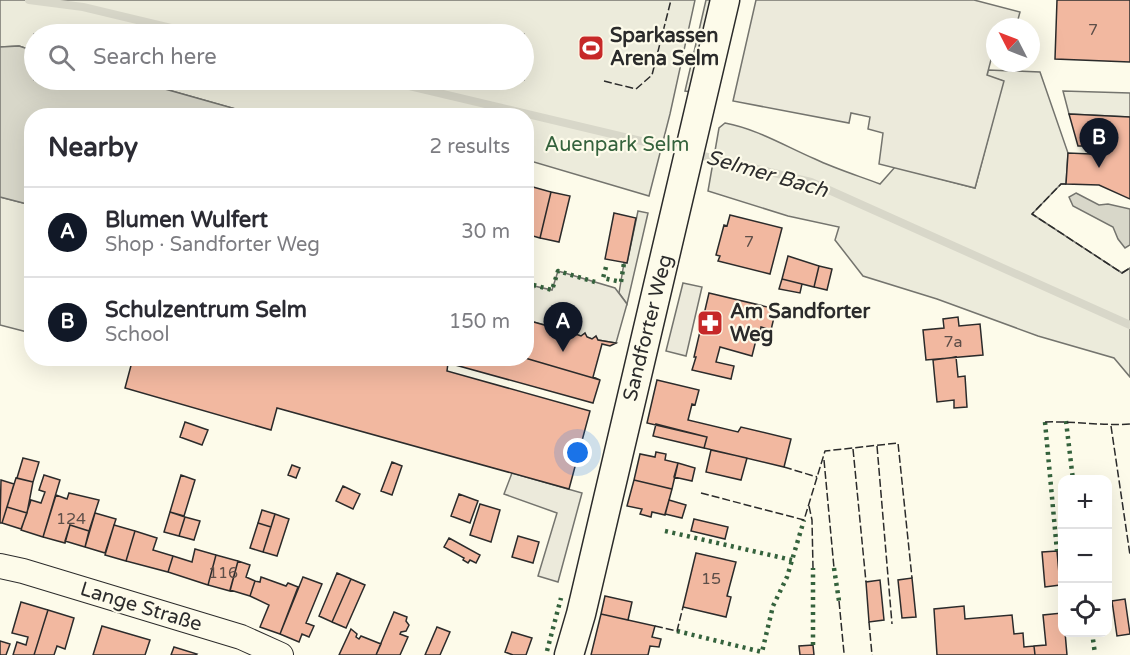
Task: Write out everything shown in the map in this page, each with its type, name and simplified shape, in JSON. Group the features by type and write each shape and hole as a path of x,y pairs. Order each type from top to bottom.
{"street":[{"name":"Sandforter Weg","path":"569,655 581,614 725,0"},
{"name":"Lange Straße","path":"0,566 241,637 280,655"}],"green space":[{"name":"Auenpark Selm","path":"0,0 695,0 649,196 534,162 534,108 232,108 168,90 534,90 534,24 24,24 24,48 0,47"},
{"path":"706,0 712,0 692,92 685,91"},
{"path":"988,72 1040,72 1068,153 1066,184 1061,184 1032,214 1122,273 1130,268 1130,377 1114,358 1038,336 937,299 863,276 835,240 839,227 788,216 708,191 719,128 725,123 760,134 823,163 880,184 895,167 975,188 1003,81 987,76"},
{"path":"1063,91 1130,93 1130,117 1069,114"},
{"path":"0,197 24,203 24,331 0,325"},
{"path":"638,211 648,213 627,304 619,293 624,263 627,263"}],"shaded area":[{"path":"756,0 974,0 1020,12 1018,18 986,18 986,72 987,75 1004,81 975,188 879,164 883,133 868,129 870,117 851,113 849,123 733,101"},
{"path":"0,47 24,48 24,90 168,90 232,108 24,108 24,203 0,197"},
{"path":"1076,193 1099,205 1108,204 1130,209 1130,245 1125,248 1113,227 1073,206 1069,197"},
{"path":"558,271 615,288 627,304 616,343 598,340 596,337 592,339 585,334 581,336 575,334 573,330 569,332 534,322 534,286 552,290"},
{"path":"683,283 702,287 686,356 666,351"},
{"path":"512,473 582,493 558,582 538,576 557,513 504,494"}],"building":[{"path":"1057,0 1130,0 1130,62 1055,59"},
{"path":"1069,114 1130,117 1130,199 1099,185 1066,184 1068,153 1091,154 1091,146 1078,146"},
{"path":"534,187 551,192 540,238 534,236"},
{"path":"551,192 570,196 559,242 540,238"},
{"path":"614,213 636,218 627,263 605,259"},
{"path":"730,215 782,228 770,274 718,261 720,256 716,255 724,225 727,226"},
{"path":"788,256 819,266 814,287 782,279"},
{"path":"819,266 832,269 827,290 814,287"},
{"path":"782,279 802,284 800,293 779,289"},
{"path":"709,293 776,309 771,330 761,327 760,333 758,332 752,356 720,347 716,362 734,366 731,379 692,370"},
{"path":"958,317 959,326 980,324 983,355 926,360 923,330 944,328 943,319"},
{"path":"534,322 569,332 573,330 575,334 581,336 585,333 592,339 596,336 598,340 616,343 610,346 602,344 593,377 600,380 534,361"},
{"path":"956,357 958,377 965,376 967,407 954,408 954,400 937,402 933,360"},
{"path":"534,361 600,380 593,403 459,366 534,366"},
{"path":"131,366 448,366 447,371 590,411 569,489 277,408 271,430 125,388"},
{"path":"657,380 699,390 688,420 738,432 741,427 791,439 784,467 704,448 707,437 647,423"},
{"path":"185,422 208,430 202,445 180,437"},
{"path":"656,424 707,437 704,448 653,436"},
{"path":"711,450 747,458 741,480 706,472"},
{"path":"656,452 666,454 665,460 678,463 672,489 634,480 640,454 655,457"},
{"path":"23,458 39,462 33,482 17,478"},
{"path":"392,462 402,466 392,495 381,491"},
{"path":"678,463 695,468 692,481 674,477"},
{"path":"292,465 300,468 296,478 288,475"},
{"path":"44,475 60,480 43,537 21,530 31,500 41,503 45,492 39,490"},
{"path":"181,475 195,480 184,516 170,512"},
{"path":"16,478 33,482 27,513 7,507"},
{"path":"1,480 14,484 2,523 0,523"},
{"path":"634,480 672,489 665,515 652,512 651,517 640,514 642,509 627,506"},
{"path":"343,486 360,494 353,509 336,501"},
{"path":"69,493 99,500 89,531 70,525 65,543 43,537 56,495 67,499"},
{"path":"459,494 478,501 470,523 451,516"},
{"path":"669,500 686,505 682,518 665,514"},
{"path":"480,504 500,510 491,542 470,535"},
{"path":"7,507 27,513 21,529 2,523"},
{"path":"262,510 275,514 271,527 258,523"},
{"path":"170,512 185,517 179,536 164,532"},
{"path":"95,513 116,519 105,553 85,547"},
{"path":"275,514 289,519 277,556 263,552"},
{"path":"185,517 200,521 194,540 179,536"},
{"path":"694,519 728,527 725,539 691,531"},
{"path":"258,523 271,527 263,552 250,548"},
{"path":"70,525 89,531 85,547 65,541"},
{"path":"114,525 135,531 126,561 105,555"},
{"path":"135,531 157,538 153,550 173,556 168,572 126,561"},
{"path":"518,536 539,542 533,563 512,557"},
{"path":"449,538 480,555 476,563 470,560 468,563 463,560 464,558 444,547"},
{"path":"195,549 216,555 208,585 168,572 173,556 192,562"},
{"path":"1057,551 1058,585 1045,587 1042,552"},
{"path":"696,553 736,562 727,596 731,597 726,617 683,607"},
{"path":"216,555 238,561 230,591 208,585"},
{"path":"238,561 250,565 246,577 255,581 250,596 230,590"},
{"path":"337,573 351,579 332,622 319,616"},
{"path":"261,577 286,586 288,583 298,587 280,634 260,627 269,605 250,596 255,581 260,582"},
{"path":"303,577 322,584 306,623 314,626 309,637 302,634 299,642 280,634"},
{"path":"912,578 916,617 902,618 898,580"},
{"path":"351,579 365,585 346,628 332,622"},
{"path":"880,580 884,620 869,622 866,582"},
{"path":"605,596 632,602 628,620 601,614"},
{"path":"1125,599 1130,634 1117,636 1112,601"},
{"path":"21,602 48,610 34,655 13,655 17,642 26,645 28,637 12,633"},
{"path":"964,606 965,619 1012,615 1014,634 1023,633 1024,647 1034,646 1035,655 937,655 934,609"},
{"path":"48,610 74,618 65,649 57,646 54,655 34,655"},
{"path":"394,612 407,617 406,621 409,625 406,631 400,634 408,637 400,655 376,655"},
{"path":"1058,613 1058,637 1065,637 1067,655 1035,655 1034,646 1046,645 1043,615"},
{"path":"601,614 655,626 652,637 661,639 659,647 650,646 648,655 591,655"},
{"path":"102,626 150,640 145,655 93,655"},
{"path":"437,627 450,632 440,655 425,655"},
{"path":"351,629 359,639 361,636 381,644 376,655 339,655"},
{"path":"512,632 532,638 526,655 513,655 505,652"},
{"path":"0,641 10,644 6,655 0,655"},
{"path":"813,645 814,655 800,655 799,646"},
{"path":"174,647 197,654 171,655"}],"waterway":[{"name":"Selmer Bach","path":"29,0 83,7 154,24"},
{"name":"Selmer Bach","path":"426,90 502,108"},
{"name":"Selmer Bach","path":"534,116 683,151"},
{"name":"Selmer Bach","path":"695,154 811,182 1130,325"}],"hedge":[{"path":"606,267 603,278 621,282 624,263"},
{"path":"534,285 552,290 558,271 595,282"},
{"path":"1066,421 1072,475"},
{"path":"1045,422 1057,551"},
{"path":"677,631 762,652 773,606 787,577 804,520"},
{"path":"665,531 792,560"},
{"path":"813,568 813,645"},
{"path":"834,568 839,601"},
{"path":"547,651 561,598"},
{"path":"1093,637 1095,654"}],"fence":[{"path":"604,81 636,89 652,75 671,0"},
{"path":"1066,184 1061,184 1032,214 1122,273 1130,268"},
{"path":"1045,422 1130,424"},
{"path":"1111,426 1130,555"},
{"path":"701,493 804,520 825,451 898,443 912,578"},
{"path":"877,446 892,624"},
{"path":"853,449 866,582"},
{"path":"824,460 834,568"},
{"path":"784,467 817,477"},
{"path":"809,506 812,520 813,568"},
{"path":"839,601 844,653"},
{"path":"655,626 677,631 683,607"},
{"path":"869,622 872,655"}],"place":[{"name":"Sparkassen Arena Selm","path":"591,48"},
{"name":"Schulzentrum Selm","path":"1099,168"},
{"name":"Am Sandforter Weg","path":"710,323"},
{"name":"Blumen Wulfert","path":"563,352"}]}
